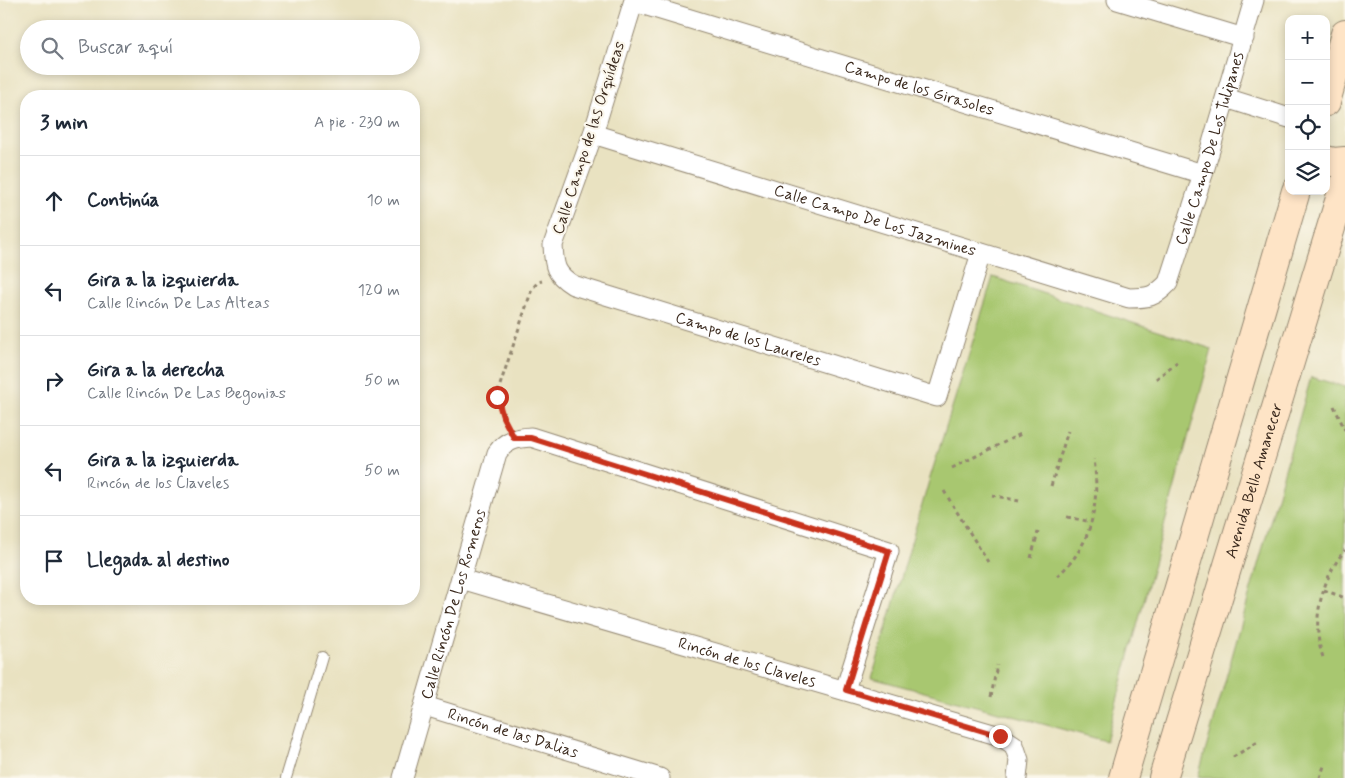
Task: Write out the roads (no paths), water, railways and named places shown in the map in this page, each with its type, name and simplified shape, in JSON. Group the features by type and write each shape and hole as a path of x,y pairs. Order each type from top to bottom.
{"street":[{"path":"1117,0 1244,38"},
{"name":"Calle Campo De Los Tulipanes","path":"1159,293 1168,282 1203,174 1254,0"},
{"name":"Calle Campo de las Orquídeas","path":"561,277 554,262 553,245 593,134 634,1"},
{"name":"Campo de los Girasoles","path":"634,1 1203,174"},
{"path":"1330,88 1345,34"},
{"path":"1226,98 1285,117"},
{"path":"1330,111 1345,113"},
{"name":"Calle Campo De Los Jazmines","path":"593,134 1129,298 1146,298 1159,293"},
{"path":"1330,161 1345,160"},
{"name":"Avenida Bello Amanecer","path":"1163,778 1345,182"},
{"path":"1123,778 1295,195"},
{"name":"Campo de los Laureles","path":"561,277 573,285 938,397 981,253"},
{"name":"Calle Rincón De Los Romeros","path":"403,778 497,453 503,444 514,438 531,438 889,551 846,690"},
{"path":"1196,532 1208,530 1219,532 1235,544"},
{"name":"Rincón de los Claveles","path":"461,579 1000,736 1014,745 1018,769"},
{"path":"1182,579 1192,589 1199,592 1220,593"},
{"name":"Rincón de las Dalias","path":"425,706 660,778"}],"lane":[{"path":"286,778 322,657"}]}
